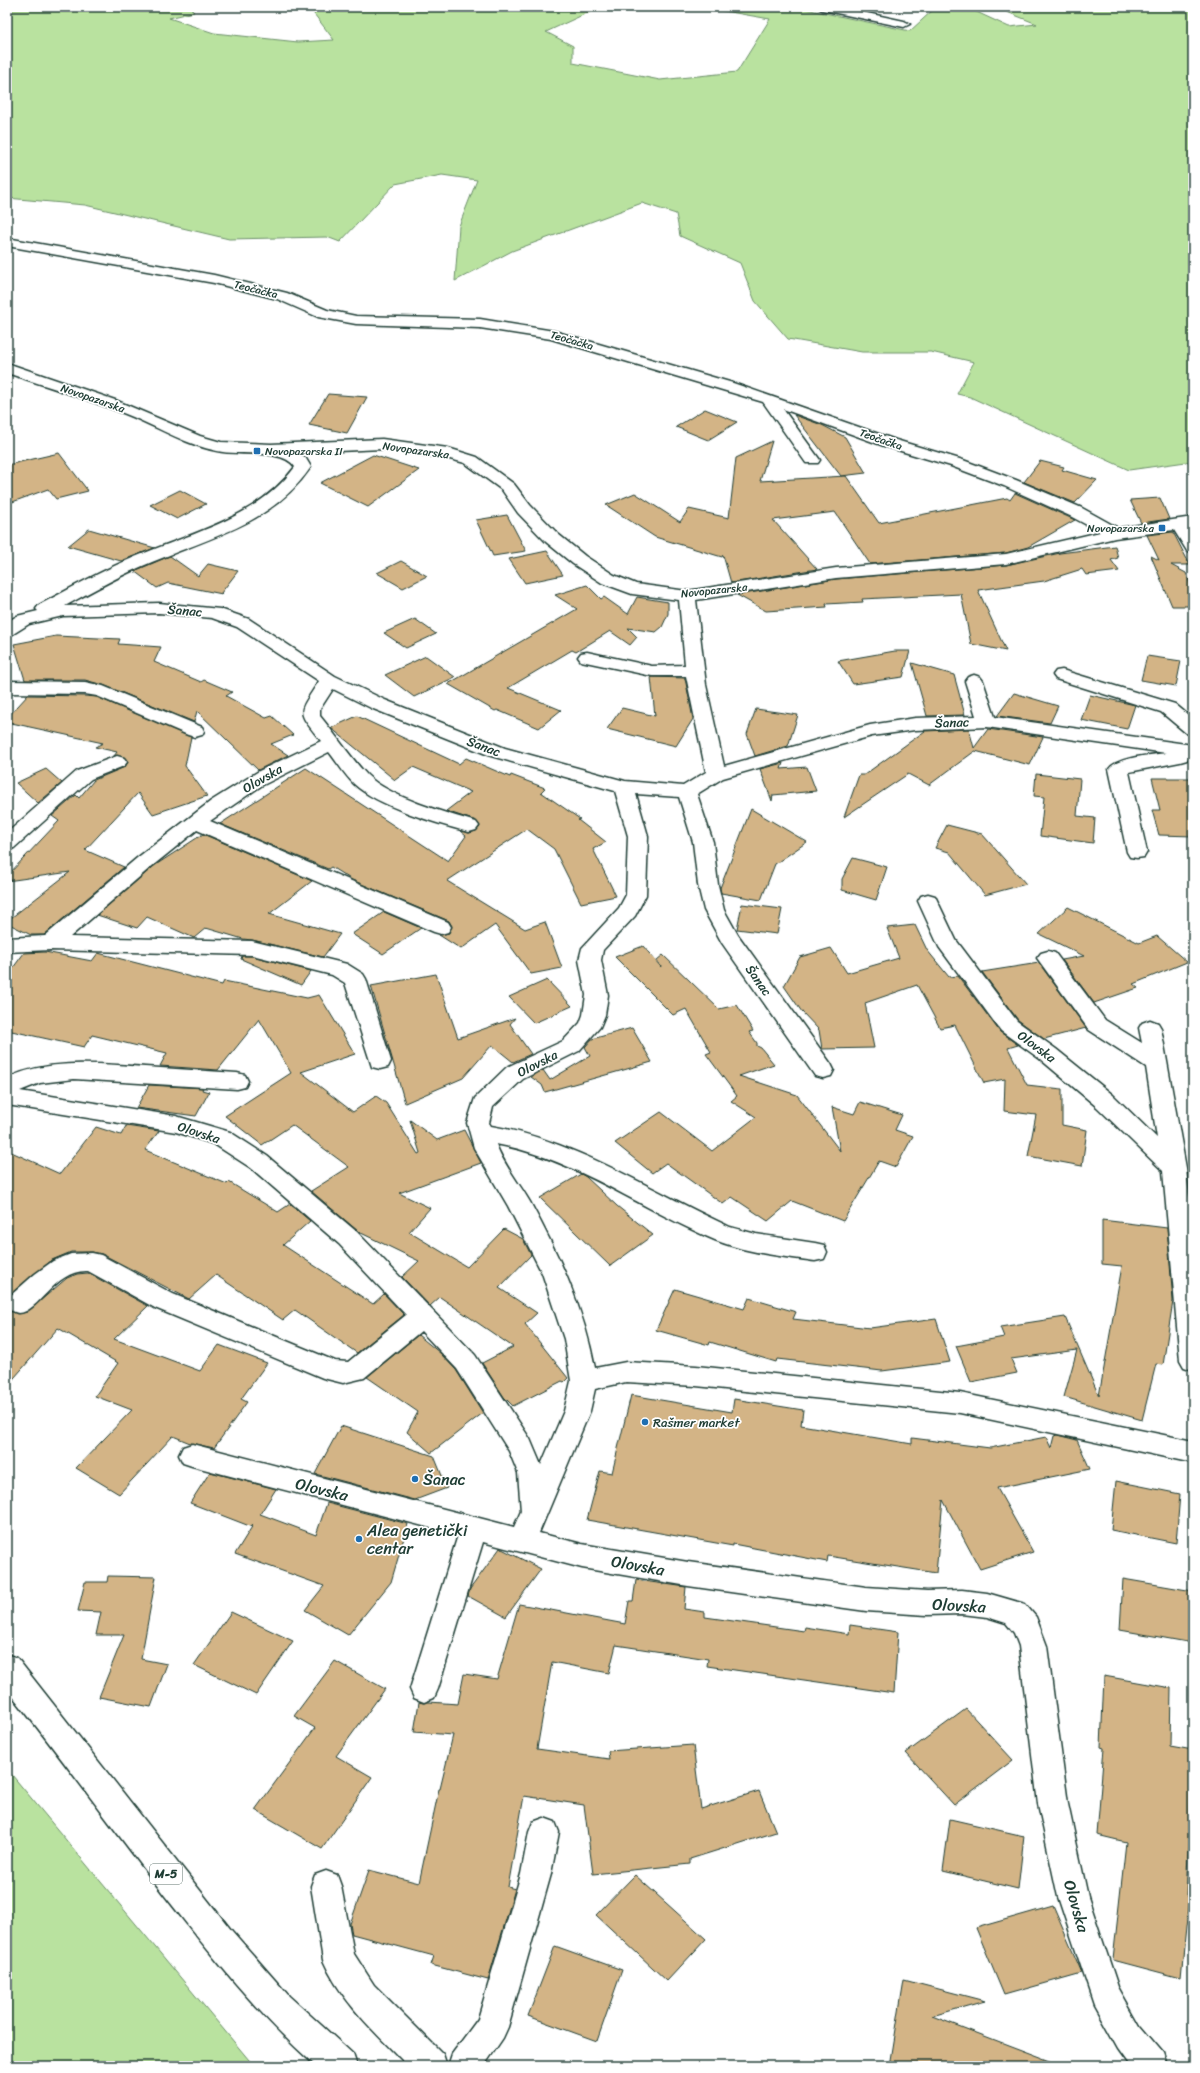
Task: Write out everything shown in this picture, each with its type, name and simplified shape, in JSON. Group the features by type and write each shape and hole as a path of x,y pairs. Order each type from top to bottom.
{"street":[{"path":"822,7 904,24"},
{"name":"Teočačka","path":"7,242 214,279 282,296 307,308 335,317 370,320 498,324 526,328 672,369 768,399 890,443 957,463 1010,483 1076,512 1115,533"},
{"name":"Novopazarska","path":"7,368 139,414 194,439 219,446 243,449 271,449 382,444 448,453 471,460 508,487 524,509 552,538 579,560 608,580 632,589 687,596 836,573 1006,559 1115,533 1185,523 1193,547"},
{"path":"768,399 812,460"},
{"name":"Novopazarska","path":"256,513 286,490 297,479 303,467 302,462 296,458 271,449"},
{"name":"Šanac","path":"7,630 23,620 144,558 256,513"},
{"path":"687,596 692,621 695,670 701,710 716,774"},
{"name":"Šanac","path":"23,620 63,611 114,609 158,608 214,613 243,623 329,680 378,704 498,752 624,787 686,792 716,774 870,731 916,724 987,721 1193,752"},
{"path":"587,657 652,671 695,670"},
{"path":"1062,675 1168,708 1193,729"},
{"path":"329,680 311,709 311,716 334,743 361,780 388,798 433,816 469,826"},
{"path":"974,681 987,721"},
{"path":"7,688 86,688 103,692 195,731"},
{"name":"Olovska","path":"50,943 158,849 244,788 287,764 334,743"},
{"path":"1137,852 1119,769 1129,764 1193,752"},
{"path":"7,844 84,775 117,762"},
{"name":"Olovska","path":"522,1541 577,1411 584,1381 577,1339 554,1273 519,1204 486,1148 478,1123 483,1104 515,1073 570,1046 589,1027 594,1015 597,995 590,960 593,948 628,911 636,895 638,836 624,787"},
{"name":"Šanac","path":"686,792 703,842 708,886 714,910 729,938 822,1070"},
{"path":"196,822 441,927"},
{"name":"Olovska","path":"928,901 946,942 1009,1026 1048,1054 1105,1101 1174,1168"},
{"path":"7,944 50,943 252,948 339,969 355,979 380,1061"},
{"path":"1048,958 1097,1024 1157,1064"},
{"path":"1150,1028 1174,1168 1193,1360"},
{"path":"7,1088 16,1082 45,1075 85,1071 237,1081"},
{"name":"Olovska","path":"7,1098 176,1124 222,1138 259,1162 348,1238 466,1362 521,1448 531,1473 533,1512"},
{"path":"481,1133 503,1135 538,1146 596,1171 724,1234 769,1245 815,1252"},
{"path":"19,1303 61,1266 81,1260 92,1262 164,1300 332,1371 343,1373 355,1371 422,1316"},
{"path":"584,1381 626,1372 696,1376 960,1403 1193,1452"},
{"name":"Olovska","path":"192,1456 582,1556 688,1574 866,1599 927,1603 962,1602 986,1605 1015,1613 1026,1626 1034,1646 1053,1804 1073,1897 1105,1994 1129,2037 1152,2066"},
{"path":"424,1689 474,1528"},
{"name":"M-5","path":"7,1667 131,1830 234,1959 320,2049 341,2066"},
{"path":"464,2066 492,2027 536,1874 544,1832"},
{"path":"326,1886 339,1960 363,1996 431,2066"}],"green space":[{"path":"7,7 189,7 194,12 169,18 214,33 298,42 334,40 311,10 318,7 600,7 546,32 573,46 573,63 660,80 737,72 770,19 701,7 796,7 910,31 934,9 929,7 966,7 1009,27 1037,24 1002,10 1005,7 1193,7 1193,461 1129,470 970,397 957,394 974,362 931,352 862,352 788,339 755,301 740,263 680,236 676,214 642,203 512,251 455,281 459,226 477,180 442,175 395,184 340,242 327,237 229,239 85,205 7,198"},
{"path":"7,1769 254,2066 7,2066"}],"building":[{"path":"328,394 367,397 347,433 309,425"},
{"path":"705,409 737,422 708,440 676,427"},
{"path":"794,415 822,425 845,437 866,473 841,476"},
{"path":"772,441 760,481 846,476 879,523 1007,498 1010,500 1015,493 1075,520 1028,547 1006,553 870,564 835,512 773,520 817,569 731,583 723,555 722,557 655,537 606,505 635,493 680,522 689,509 729,518 736,458"},
{"path":"59,453 88,491 56,499 48,489 7,504 7,465"},
{"path":"373,455 419,470 368,507 320,483"},
{"path":"1040,461 1064,467 1062,470 1097,480 1075,503 1024,482"},
{"path":"180,490 206,504 177,519 150,505"},
{"path":"1160,498 1169,519 1141,523 1130,500"},
{"path":"507,515 526,551 493,556 476,520"},
{"path":"89,529 155,548 121,561 68,546"},
{"path":"1173,532 1190,565 1171,565 1186,573 1193,591 1193,606 1172,606 1151,556 1159,560 1147,535"},
{"path":"1115,546 1118,558 1111,560 1119,571 1086,575 1082,569 1044,581 978,590 1006,651 971,644 961,594 862,599 863,602 826,604 827,607 766,611 737,595 836,579 1006,565 1060,553"},
{"path":"547,551 563,575 525,583 509,559"},
{"path":"170,556 198,576 208,564 238,571 221,593 222,594 168,583 157,588 134,571"},
{"path":"401,561 427,576 403,588 377,573"},
{"path":"587,585 601,599 604,597 628,614 637,597 668,602 668,614 662,627 656,632 628,628 637,637 630,645 610,631 576,652 572,650 508,688 561,710 539,728 497,710 495,711 448,684 577,609 555,595"},
{"path":"415,619 436,634 406,648 384,633"},
{"path":"56,636 120,639 118,644 161,647 154,662 201,682 204,680 232,692 226,696 266,718 272,716 293,735 271,744 288,755 258,770 197,711 194,722 103,685 85,680 25,680 14,644"},
{"path":"895,651 910,651 903,677 853,684 838,661"},
{"path":"426,656 455,677 414,697 385,675"},
{"path":"1147,656 1181,661 1176,686 1141,680"},
{"path":"912,663 954,675 965,715 927,716"},
{"path":"651,677 685,678 693,719 676,746 607,729 622,708 655,716"},
{"path":"1014,693 1058,706 1050,723 997,716"},
{"path":"28,695 97,697 191,737 185,766 207,796 153,814 138,793 85,850 124,867 44,935 31,935 7,923 7,921 70,872 7,881 7,876 59,821 52,816 76,795 79,798 94,780 125,767 128,762 124,757 114,756 117,752 95,747 103,743 7,722 7,718"},
{"path":"1090,695 1135,705 1127,729 1081,720"},
{"path":"756,709 798,715 788,746 755,756 747,734"},
{"path":"357,716 459,764 466,758 510,777 511,775 545,788 541,792 580,819 578,820 606,842 593,849 616,896 581,903 554,849 527,829 447,881 525,929 545,922 562,968 531,974 495,925 461,949 439,935 449,933 452,926 449,921 352,880 331,867 328,869 220,824 306,768 448,861 466,836 460,831 469,833 476,831 480,827 476,821 446,811 471,792 413,767 395,780 331,728"},
{"path":"969,729 974,748 988,729 1043,737 1030,765 975,751 929,785 908,774 844,817 859,775 864,775 925,731"},
{"path":"783,763 781,769 807,767 816,791 773,795 772,801 760,769"},
{"path":"46,769 62,783 38,803 16,783"},
{"path":"1036,774 1080,779 1077,816 1095,818 1093,843 1040,836 1044,797 1034,796"},
{"path":"1152,778 1193,778 1193,836 1159,835 1152,810 1160,810"},
{"path":"751,809 807,842 775,864 761,900 721,893 720,888"},
{"path":"947,825 982,834 1026,884 985,895 949,852 935,848"},
{"path":"203,834 312,881 269,914 340,934 323,957 243,939 206,928 194,938 147,917 137,928 97,915 154,866"},
{"path":"853,858 887,867 876,900 842,890 842,879"},
{"path":"742,904 782,909 777,934 737,929"},
{"path":"1068,907 1139,943 1157,936 1187,962 1133,984 1138,988 1094,1003 1062,960 1084,956 1039,934"},
{"path":"384,912 421,928 383,954 352,934"},
{"path":"915,925 927,950 949,977 958,976 1000,1032 1018,1045 1008,1048 1027,1085 1062,1089 1062,1125 1087,1130 1082,1166 1028,1156 1036,1115 1004,1111 1005,1079 984,1083 955,1025 940,1028 917,985 865,1003 874,1048 822,1049 819,1030 802,1012 784,986 800,957 831,948 847,973 899,958 887,928"},
{"path":"643,946 661,967 657,960 663,955 719,1009 737,1005 753,1031 749,1032 757,1043 757,1046 761,1048 774,1064 739,1076 797,1095 840,1151 832,1107 854,1114 860,1102 902,1115 895,1130 913,1136 896,1167 879,1161 843,1221 792,1201 768,1221 732,1197 723,1204 666,1163 652,1173 615,1143 661,1112 712,1151 756,1117 731,1101 737,1096 706,1054 711,1052 686,1009 673,1015 615,957"},
{"path":"45,952 92,961 98,953 222,985 224,981 307,998 319,995 355,1054 301,1072 353,1112 376,1096 386,1103 418,1154 420,1153 410,1120 437,1140 464,1130 481,1163 399,1193 430,1208 409,1232 467,1267 504,1229 523,1239 531,1255 499,1288 537,1313 525,1324 568,1378 564,1382 562,1381 513,1406 504,1397 482,1363 513,1347 440,1297 430,1306 402,1277 419,1261 359,1232 311,1191 349,1167 292,1125 262,1145 225,1116 291,1073 259,1019 218,1070 160,1066 167,1053 92,1035 84,1047 7,1030 7,976 24,953"},
{"path":"242,956 252,956 311,971 301,985 241,959"},
{"path":"1039,963 1086,1028 1044,1039 1018,1020 982,972"},
{"path":"436,974 458,1038 515,1018 510,1024 531,1054 513,1062 492,1045 463,1078 405,1103 371,986"},
{"path":"547,980 572,1006 534,1023 509,997"},
{"path":"632,1028 652,1062 545,1092 542,1085 531,1077 543,1070 550,1080 590,1056 585,1047 592,1039"},
{"path":"149,1085 203,1088 202,1090 209,1092 196,1116 136,1108"},
{"path":"126,1126 159,1131 145,1150 227,1184 229,1182 278,1212 290,1204 310,1221 283,1245 373,1304 384,1294 404,1315 357,1353 295,1310 283,1320 216,1275 189,1299 102,1254 92,1252 71,1252 52,1260 9,1295 7,1300 7,1150 60,1174 96,1127 121,1135"},
{"path":"581,1174 653,1235 610,1266 540,1198"},
{"path":"1102,1220 1167,1228 1173,1301 1163,1365 1156,1364 1142,1420 1064,1397 1077,1350 1011,1359 1017,1373 971,1382 956,1346 1004,1337 1000,1327 1065,1317 1099,1396 1122,1266 1102,1264"},
{"path":"88,1273 148,1306 114,1339 200,1371 219,1345 267,1363 241,1399 247,1402 214,1448 190,1443 173,1436 119,1494 76,1468 132,1410 95,1396 118,1363 58,1328 7,1386 7,1307 10,1311 17,1314 27,1312 67,1278 77,1274"},
{"path":"675,1289 744,1309 749,1298 796,1312 793,1319 870,1328 936,1319 950,1362 882,1371 777,1359 776,1362 710,1342 709,1345 656,1330"},
{"path":"418,1335 440,1353 456,1370 483,1413 431,1453 407,1432 418,1412 367,1377"},
{"path":"631,1395 732,1412 734,1399 803,1410 801,1425 912,1444 912,1438 990,1448 1046,1437 1051,1448 1054,1436 1057,1435 1077,1440 1090,1469 997,1488 1033,1552 980,1569 943,1500 936,1573 828,1556 827,1562 733,1544 733,1546 587,1520 600,1471 612,1473"},
{"path":"341,1426 434,1456 447,1488 415,1500 315,1474"},
{"path":"210,1472 276,1489 260,1514 316,1535 327,1503 408,1524 391,1582 348,1635 305,1610 324,1586 235,1554 252,1527 190,1503"},
{"path":"1116,1481 1180,1494 1176,1543 1111,1530"},
{"path":"500,1548 541,1569 506,1617 468,1596 470,1589"},
{"path":"108,1576 156,1577 141,1659 167,1664 151,1707 99,1697 124,1635 96,1635 101,1612 78,1611 85,1582 107,1582"},
{"path":"1123,1579 1193,1591 1193,1643 1120,1630"},
{"path":"636,1580 686,1587 684,1609 705,1612 705,1617 804,1631 805,1627 849,1634 850,1625 898,1632 894,1693 707,1666 708,1659 616,1645 609,1673 552,1662 537,1749 609,1759 608,1751 693,1745 701,1809 759,1791 776,1832 690,1859 690,1864 593,1874 584,1805 524,1796 508,1887 515,1889 488,1980 431,1965 434,1956 352,1934 350,1924 369,1870 419,1883 439,1789 453,1735 414,1732 419,1702 458,1704 464,1674 497,1679 519,1604 625,1624 629,1601 633,1601"},
{"path":"231,1612 293,1641 256,1695 194,1665"},
{"path":"335,1661 385,1689 336,1756 372,1777 322,1849 255,1810 315,1728 294,1716"},
{"path":"1104,1676 1171,1688 1170,1746 1193,1750 1186,1896 1189,1897 1181,1978 1113,1960 1126,1842 1097,1835 1104,1748 1101,1747"},
{"path":"966,1709 1013,1760 954,1805 906,1753"},
{"path":"950,1819 1024,1836 1018,1889 943,1871"},
{"path":"635,1875 706,1939 667,1981 596,1915"},
{"path":"1053,1906 1082,1973 1004,1995 976,1928"},
{"path":"555,1946 622,1970 597,2041 528,2016"},
{"path":"904,1980 985,2001 932,2016 1058,2064 1058,2066 890,2066"}],"place":[{"name":"Novopazarska II","path":"257,451"},
{"name":"Novopazarska","path":"1162,528"},
{"name":"Rašmer market","path":"645,1422"},
{"name":"Šanac","path":"415,1479"},
{"name":"Alea genetički centar","path":"359,1539"}]}
